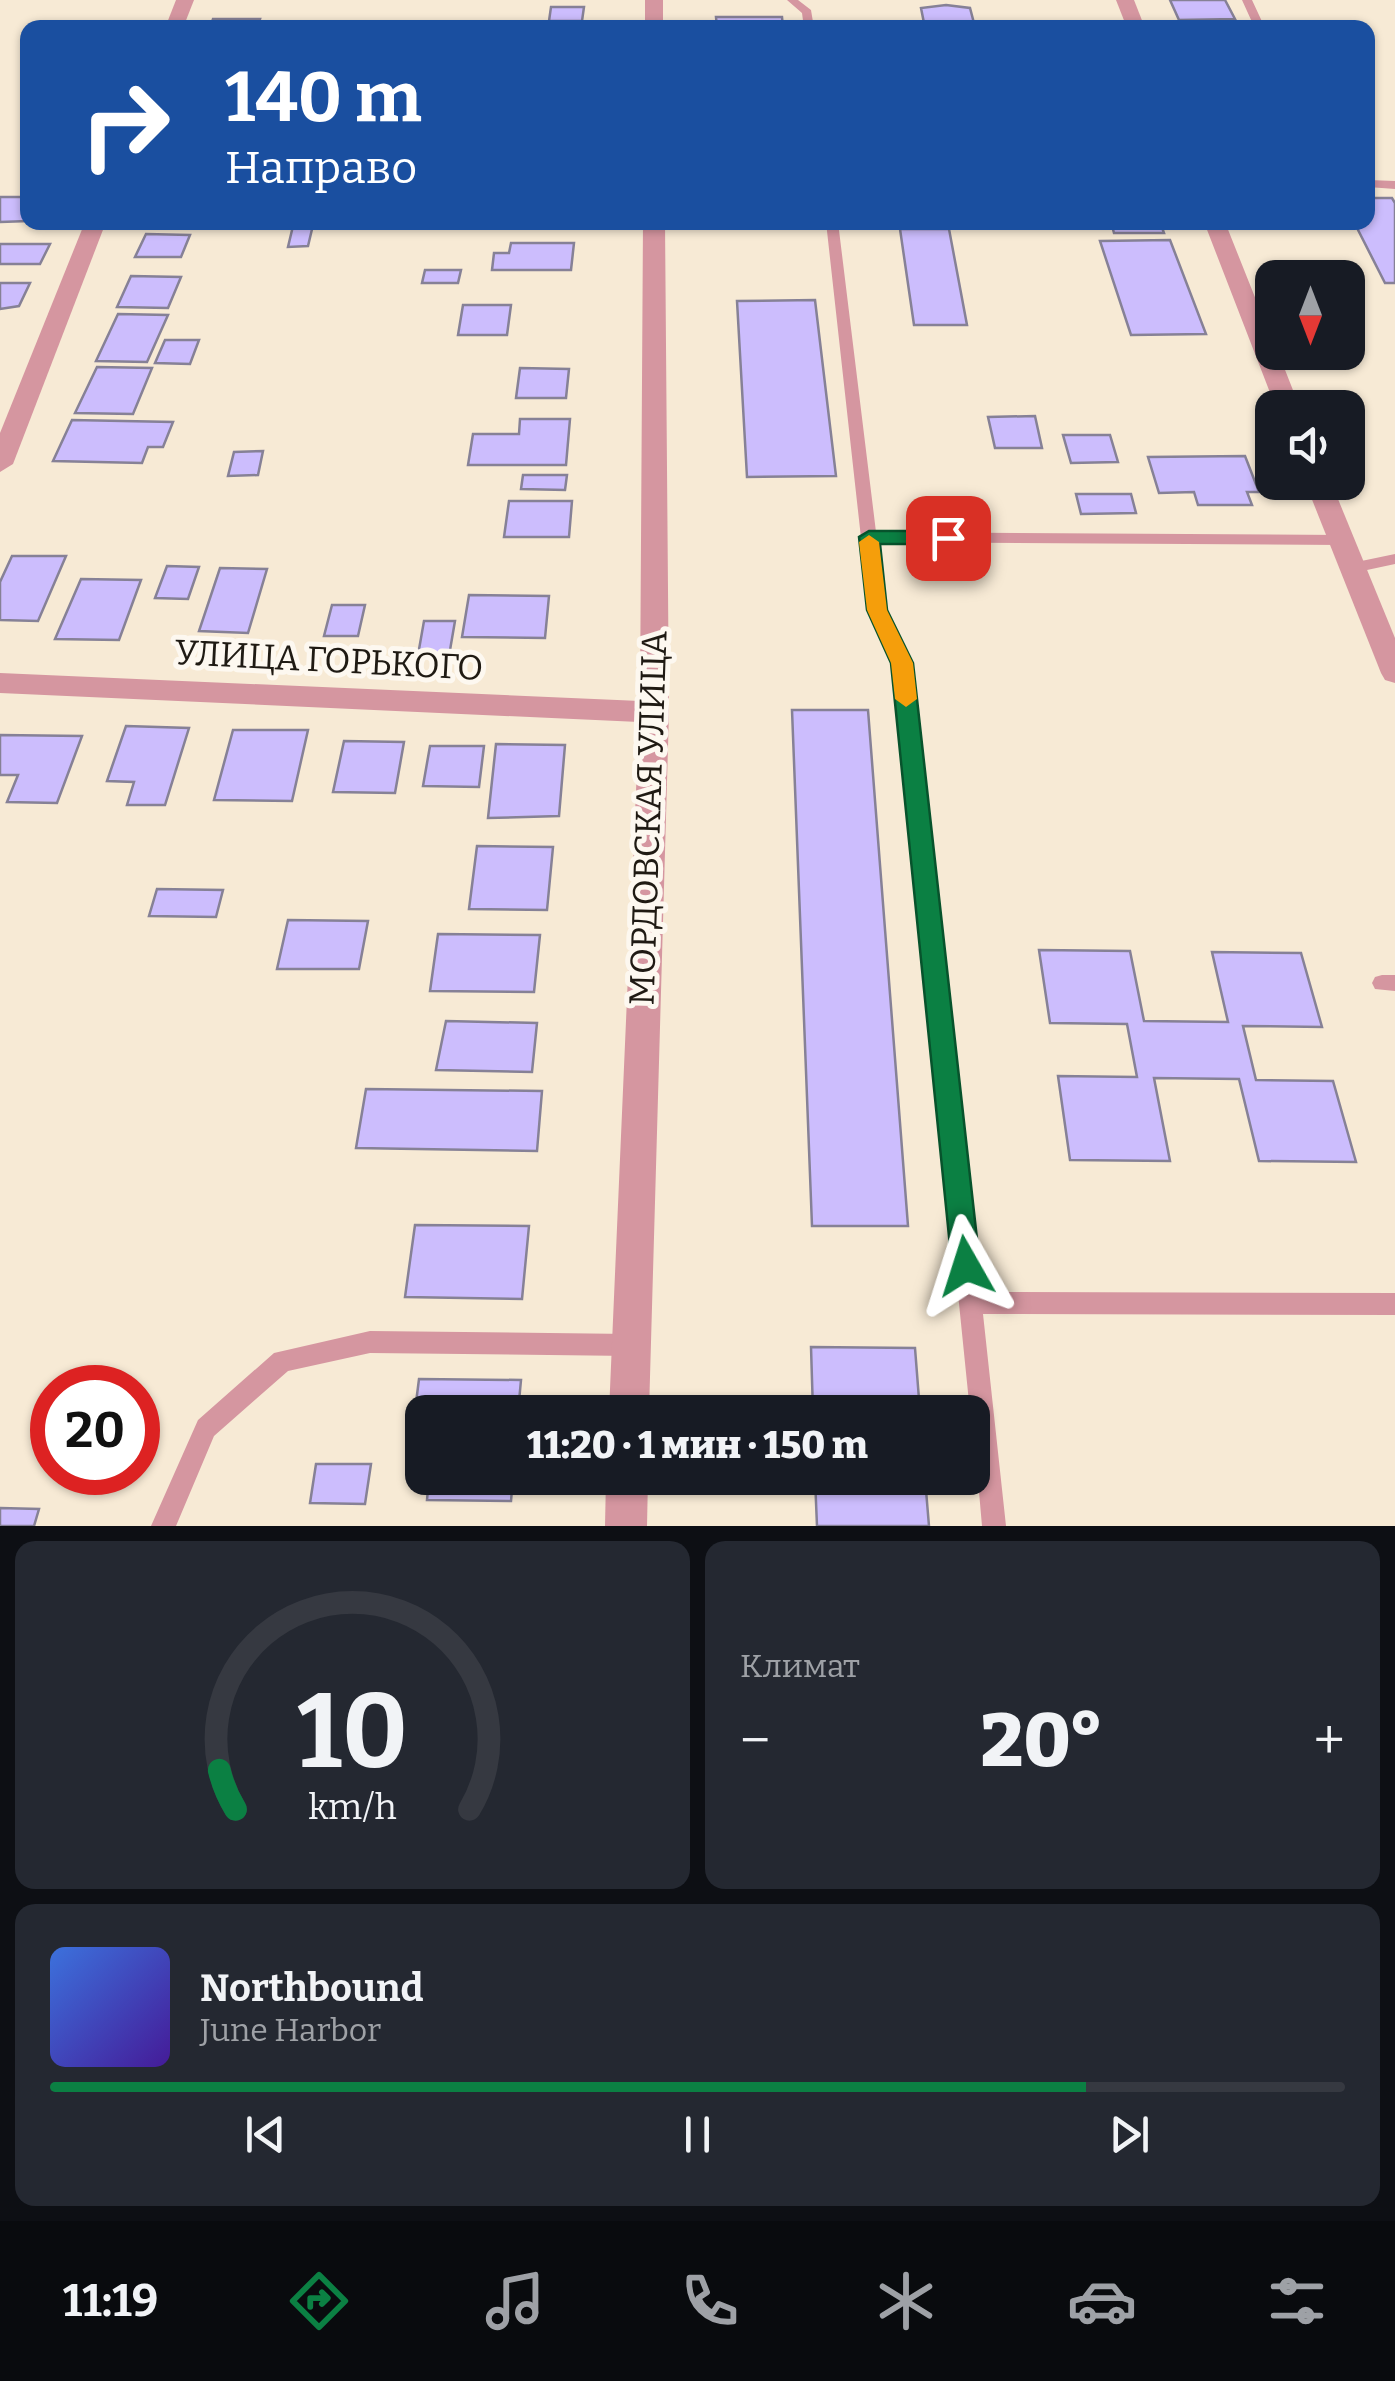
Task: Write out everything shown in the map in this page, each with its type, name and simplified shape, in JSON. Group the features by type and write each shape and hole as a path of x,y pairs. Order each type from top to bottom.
{"street":[{"path":"0,464 93,230"},
{"name":"МОРДОВСКАЯ УЛИЦА","path":"630,1395 654,712 654,230"},
{"path":"1217,230 1281,390"},
{"path":"1325,500 1395,674"},
{"name":"УЛИЦА ГОРЬКОГО","path":"0,683 654,712"},
{"path":"626,1526 627,1495"}],"lane":[{"path":"792,0 807,12 808,20"},
{"path":"833,230 877,610 902,663 994,1526"},
{"path":"869,537 1342,540"},
{"path":"1353,568 1395,559"},
{"path":"970,1303 1395,1304"},
{"path":"163,1526 206,1428 282,1361 370,1342 631,1345"}],"building":[{"path":"1170,0 1225,0 1235,19 1179,20"},
{"path":"551,7 584,7 582,20 549,20"},
{"path":"921,8 970,8 973,20 923,20"},
{"path":"716,17 782,20 716,20"},
{"path":"0,197 20,197 20,221 0,222"},
{"path":"1375,198 1392,198 1395,203 1395,283 1385,283 1358,230 1375,230"},
{"path":"292,230 312,230 308,246 288,247"},
{"path":"900,230 949,230 967,325 914,325"},
{"path":"1113,230 1164,233 1114,233"},
{"path":"146,234 190,235 181,257 135,257"},
{"path":"1170,240 1206,334 1131,335 1100,241"},
{"path":"511,243 574,243 571,270 492,270 494,253 509,253"},
{"path":"0,244 50,244 40,264 0,264"},
{"path":"425,270 461,270 458,283 422,283"},
{"path":"131,276 181,277 168,308 117,307"},
{"path":"0,283 30,283 19,306 0,309"},
{"path":"815,300 836,476 747,477 737,301"},
{"path":"463,305 511,305 507,335 458,335"},
{"path":"118,314 168,315 147,362 96,361"},
{"path":"165,340 199,340 190,364 155,363"},
{"path":"97,367 152,368 133,414 75,413"},
{"path":"520,368 569,369 566,398 516,398"},
{"path":"1035,416 1042,448 995,448 988,417"},
{"path":"520,419 570,419 566,465 468,465 473,434 519,434"},
{"path":"72,420 173,422 163,447 148,447 142,463 53,461"},
{"path":"1063,435 1110,435 1118,462 1071,463"},
{"path":"263,451 258,475 228,476 234,452"},
{"path":"1245,456 1255,482 1255,492 1247,492 1252,505 1198,505 1194,492 1159,493 1148,457"},
{"path":"523,475 567,475 565,490 521,489"},
{"path":"1076,494 1131,494 1136,513 1081,514"},
{"path":"509,501 572,501 569,537 504,537"},
{"path":"12,556 66,556 38,621 0,620 0,582"},
{"path":"167,566 199,567 188,599 155,598"},
{"path":"220,568 267,569 248,633 199,631"},
{"path":"81,579 141,580 119,640 55,639"},
{"path":"469,595 549,596 545,638 462,637"},
{"path":"332,605 365,605 358,636 324,636"},
{"path":"424,621 455,621 449,656 418,655"},
{"path":"792,710 868,710 908,1226 812,1226"},
{"path":"126,726 189,728 165,805 127,805 134,782 107,781"},
{"path":"233,730 308,730 292,801 214,800"},
{"path":"0,735 82,736 57,803 7,802 18,775 0,775"},
{"path":"344,741 404,742 395,793 333,792"},
{"path":"496,744 565,745 559,816 488,818"},
{"path":"430,746 484,746 479,787 423,786"},
{"path":"477,846 553,847 547,910 469,909"},
{"path":"157,889 223,890 216,917 149,916"},
{"path":"288,920 368,921 359,969 277,969"},
{"path":"438,934 540,935 534,992 430,991"},
{"path":"1039,950 1130,951 1144,1021 1228,1022 1212,952 1301,953 1322,1027 1243,1026 1256,1080 1333,1081 1356,1162 1259,1161 1239,1079 1154,1078 1170,1161 1070,1160 1058,1076 1137,1077 1127,1024 1050,1023"},
{"path":"446,1021 537,1023 532,1072 436,1070"},
{"path":"366,1089 542,1091 537,1151 356,1148"},
{"path":"415,1225 529,1226 522,1299 405,1297"},
{"path":"811,1347 915,1348 919,1395 812,1395"},
{"path":"419,1379 521,1380 520,1395 417,1395"},
{"path":"316,1464 371,1464 365,1504 310,1503"},
{"path":"427,1495 512,1495 511,1501 427,1500"},
{"path":"816,1495 926,1495 929,1526 817,1526"},
{"path":"0,1508 39,1509 34,1526 0,1526"}],"slow traffic":[{"path":"869,542 877,610 902,663 906,699"}],"route":[{"path":"948,538 869,537 877,610 902,663 966,1266"}]}
